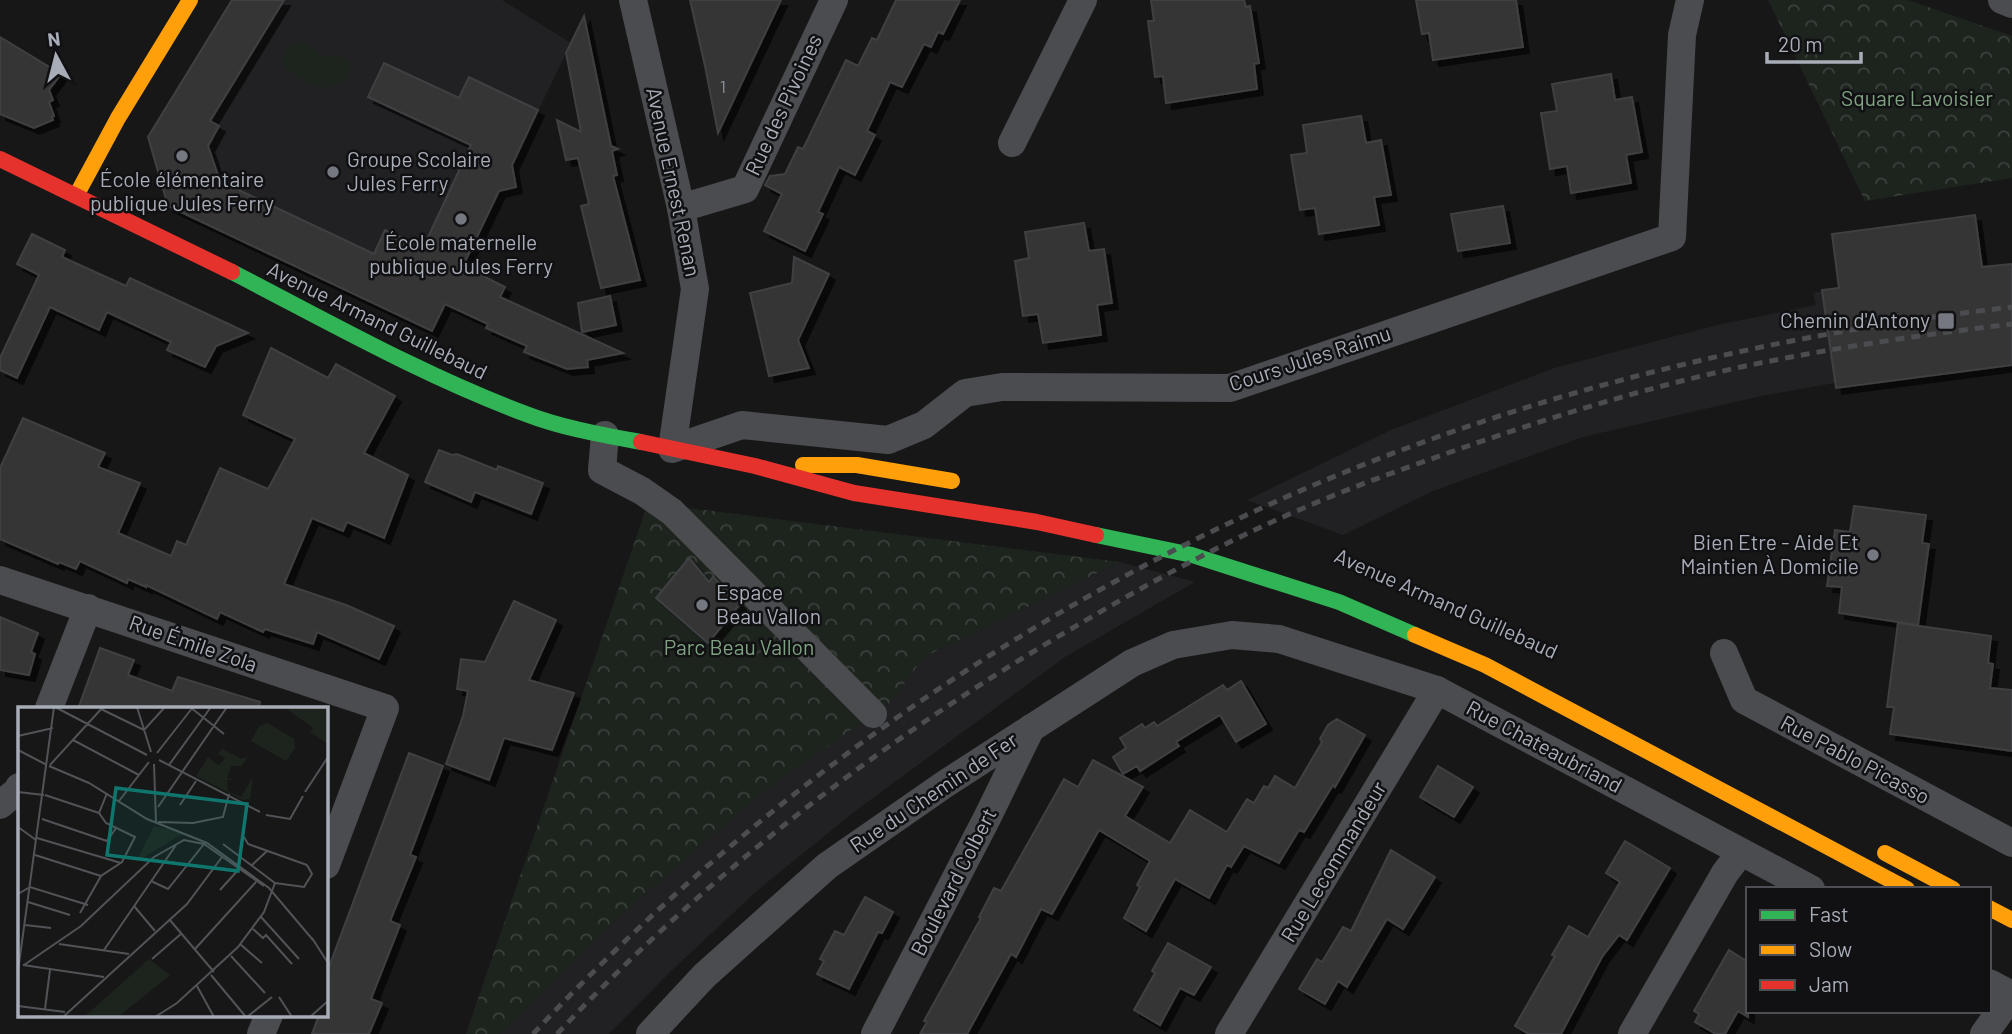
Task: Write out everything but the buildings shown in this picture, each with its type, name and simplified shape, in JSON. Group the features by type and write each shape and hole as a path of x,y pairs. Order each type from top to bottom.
{"street":[{"path":"77,194 118,118 190,0"},
{"name":"Avenue Ernest Renan","path":"633,0 681,208 695,289 672,449"},
{"name":"Rue des Pivoines","path":"681,208 745,189 834,0"},
{"path":"1012,143 1083,0"},
{"name":"Cours Jules Raimu","path":"672,449 742,425 888,440 924,425 965,394 1002,387 1230,388 1672,237 1682,35 1690,0"},
{"path":"2001,0 2012,4"},
{"name":"Avenue Armand Guillebaud","path":"0,159 77,194 419,368 528,415 605,435 755,466 855,493 1037,522 1192,555 1339,602 1485,665 1903,887"},
{"path":"605,435 602,470 642,491 672,512 873,715"},
{"name":"Avenue Armand Guillebaud","path":"755,466 857,465 961,482"},
{"name":"Rue Émile Zola","path":"0,580 385,708 327,862"},
{"path":"51,707 88,608"},
{"name":"Rue du Chemin de Fer","path":"650,1034 704,976 827,866 1031,728 1132,663 1173,645 1232,635 1264,636"},
{"name":"Rue Chateaubriand","path":"1264,636 1437,690 1807,887"},
{"name":"Rue Pablo Picasso","path":"1724,653 1744,700 2012,843"},
{"name":"Rue Lecommandeur","path":"1229,1034 1437,690"},
{"name":"Boulevard Colbert","path":"875,1034 1031,728"},
{"path":"0,805 18,790"},
{"path":"1868,844 1949,887"},
{"path":"1632,1034 1741,852"},
{"path":"1991,909 2012,920"},
{"path":"1984,1034 2012,995 1991,984"},
{"path":"261,1034 269,1016"}],"shaded area":[{"name":"Groupe Scolaire Jules Ferry","path":"232,0 502,0 571,43 432,331 168,206 148,137"},
{"path":"1975,215 1982,267 2012,264 2012,365 1836,388 1835,383 1761,396 1583,437 1433,491 1343,535 1247,500 1391,430 1554,368 1717,325 1816,305 1813,293 1839,287 1832,234"},
{"path":"1120,562 1195,582 1065,657 858,809 759,889 670,972 609,1034 499,1034 603,931 764,791 891,702 924,657"}],"green space":[{"name":"Square Lavoisier","path":"1768,0 1908,0 2012,36 2012,178 1865,201"},
{"path":"302,41 322,56 347,59 351,66 346,77 339,84 320,87 290,71 283,63 283,52 291,44"},
{"name":"Parc Beau Vallon","path":"648,503 1120,562 924,657 891,702 764,791 603,931 499,1034 466,1034"}],"railway":[{"path":"533,1034 611,954 693,878 779,806 869,738 961,674 1057,615 1155,560 1255,511 1345,472 1531,406 1626,379 1818,336 2012,307"},
{"path":"557,1034 614,975 674,919 799,813 865,764 932,717 1071,629 1240,537 1315,503 1397,471 1623,397 1701,376 1809,354 2012,324"}],"traffic: fast":[{"path":"232,272 377,348 488,399 554,423 641,442"},
{"path":"1096,535 1192,555 1339,602 1415,635"}],"traffic: slow":[{"path":"77,194 118,118 190,0"},
{"path":"803,465 857,465 952,481"},
{"path":"1415,635 1485,665 1903,887"},
{"path":"1885,853 1949,887"},
{"path":"1991,909 2012,920"}],"traffic: jam":[{"path":"0,159 232,272"},
{"path":"641,442 755,466 854,493 1037,522 1096,535"}],"place":[{"name":"École élémentaire publique Jules Ferry","path":"182,156"},
{"name":"Groupe Scolaire Jules Ferry","path":"333,172"},
{"name":"École maternelle publique Jules Ferry","path":"461,219"},
{"name":"Chemin d'Antony","path":"1946,321"},
{"name":"Bien Etre - Aide Et Maintien À Domicile","path":"1873,555"},
{"name":"Espace Beau Vallon","path":"702,605"}]}
